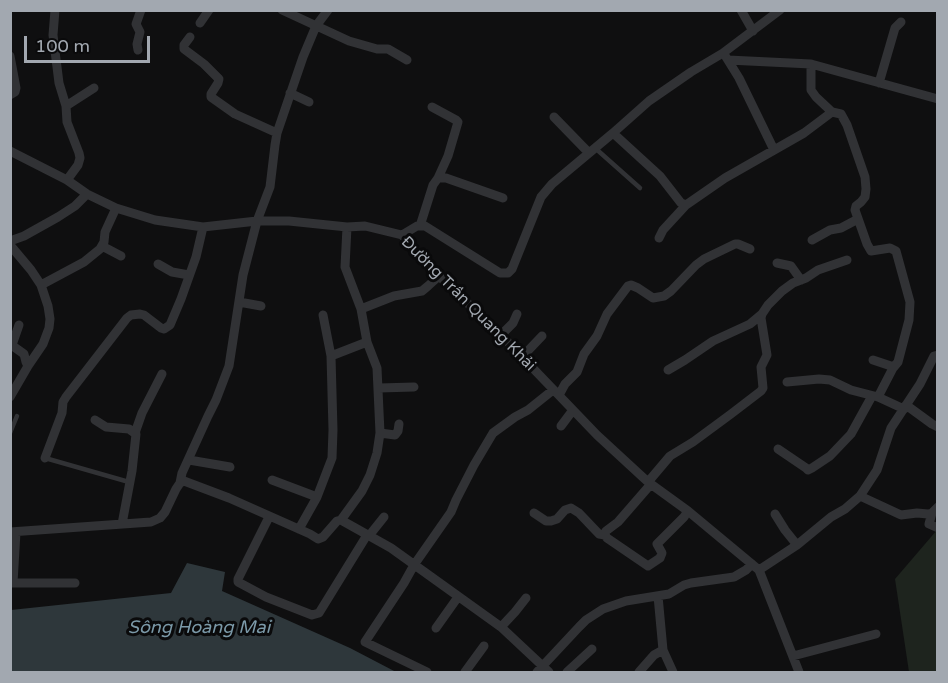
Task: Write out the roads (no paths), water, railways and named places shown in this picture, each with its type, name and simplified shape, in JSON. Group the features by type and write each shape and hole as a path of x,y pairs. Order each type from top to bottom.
{"street":[{"path":"55,10 54,39 59,83 66,106 67,122 80,153 78,165 67,180"},
{"path":"138,50 140,32 136,24 141,10"},
{"path":"200,23 209,10"},
{"path":"282,10 356,43 377,49 388,49 407,60"},
{"path":"75,583 12,583 14,532 151,522 160,518 165,512 180,483 182,473 230,366 243,275 257,221 270,187 278,133 303,57 316,26 328,10"},
{"path":"741,10 753,31"},
{"path":"402,236 414,228 425,226 500,273 508,273 512,269 545,192 649,101 691,72 726,56 780,10"},
{"path":"879,82 895,28 901,22"},
{"path":"190,38 184,45 184,49 204,63 219,79 211,97 235,114 278,133"},
{"path":"10,56 16,88 15,92 10,95"},
{"path":"726,56 811,64 938,99"},
{"path":"726,56 774,150"},
{"path":"811,64 811,90 832,112"},
{"path":"66,106 94,88"},
{"path":"290,93 309,102"},
{"path":"420,226 433,185 448,156 458,122 432,106"},
{"path":"659,238 663,230 686,205 716,184 804,134 832,112 838,112 844,116 862,168 866,189 865,197 855,210 871,251 890,248 896,251 910,302 909,320 898,362 851,434 837,450 808,470 778,449"},
{"path":"555,117 592,151"},
{"path":"613,133 660,176 681,203 686,205"},
{"name":"Đường Trần Quang Khải","path":"10,151 67,180 87,195 116,208 155,220 203,227 257,221 289,221 347,227 365,226 402,236 597,435 649,483 688,511 755,567 799,672"},
{"path":"438,178 446,178 503,198"},
{"path":"10,240 24,236 57,217 87,195"},
{"path":"41,285 94,255 104,242 105,232 116,208"},
{"path":"812,240 858,219"},
{"path":"45,458 60,420 66,397 127,318 136,314 144,315 160,328 167,327 181,299 196,257 203,227"},
{"path":"180,483 188,482 229,498 318,539 342,519 364,487 377,453 380,433 379,388 377,368 367,342 361,309 345,267 347,227"},
{"path":"427,672 365,642 414,565 451,513 474,465 493,434 515,417 556,392 577,372 584,354 597,336 607,314 628,286 638,288 653,298 664,296 704,259 735,244 750,249"},
{"path":"10,245 41,285 50,312 49,328 43,344 10,397"},
{"path":"102,246 121,256"},
{"path":"668,370 713,341 750,324 782,291 793,283 818,270 847,260"},
{"path":"777,263 791,266 801,280"},
{"path":"158,264 172,272 189,275"},
{"path":"361,309 394,296 422,291 439,276"},
{"path":"239,302 261,306"},
{"path":"501,335 513,323 517,314"},
{"path":"605,535 670,456 761,391 763,388 761,367 766,355 762,314"},
{"path":"298,529 318,497 333,452 331,356 323,315"},
{"path":"19,325 11,344 24,354 28,366"},
{"path":"522,357 542,336"},
{"path":"331,356 367,342"},
{"path":"342,519 384,543 501,627 543,670 579,627 596,613 626,601 669,594 691,583 734,577 797,545 831,517 845,509 860,496 877,470 891,428 934,356 938,355"},
{"path":"873,360 894,367"},
{"path":"122,524 136,440 135,433 142,413 162,374"},
{"path":"10,375 20,379"},
{"path":"787,382 830,380 852,390 905,407 938,427"},
{"path":"379,388 414,387"},
{"path":"561,426 573,410"},
{"path":"95,420 106,427 129,429 135,433"},
{"path":"380,433 395,435 399,424"},
{"path":"189,460 230,467"},
{"path":"272,480 318,497"},
{"path":"860,496 902,515 935,510"},
{"path":"534,513 546,521 551,521 557,519 565,510 572,508 599,534 605,535 648,566 660,558 662,553 657,544 688,511"},
{"path":"935,510 928,524 938,528"},
{"path":"775,514 784,530 797,545"},
{"path":"269,517 238,582 266,597 312,615 319,613 384,517"},
{"path":"658,596 663,650 673,672"},
{"path":"436,628 458,597"},
{"path":"501,627 526,598"},
{"path":"793,656 876,634"},
{"path":"465,672 484,646"},
{"path":"567,672 592,650"},
{"path":"639,672 654,655 663,650"}],"lane":[{"path":"592,151 640,188"},
{"path":"10,433 17,416"},
{"path":"45,458 130,482"}],"water":[{"name":"Sông Hoàng Mai","path":"187,563 225,572 222,591 350,648 396,672 11,672 11,610 171,593"}]}
